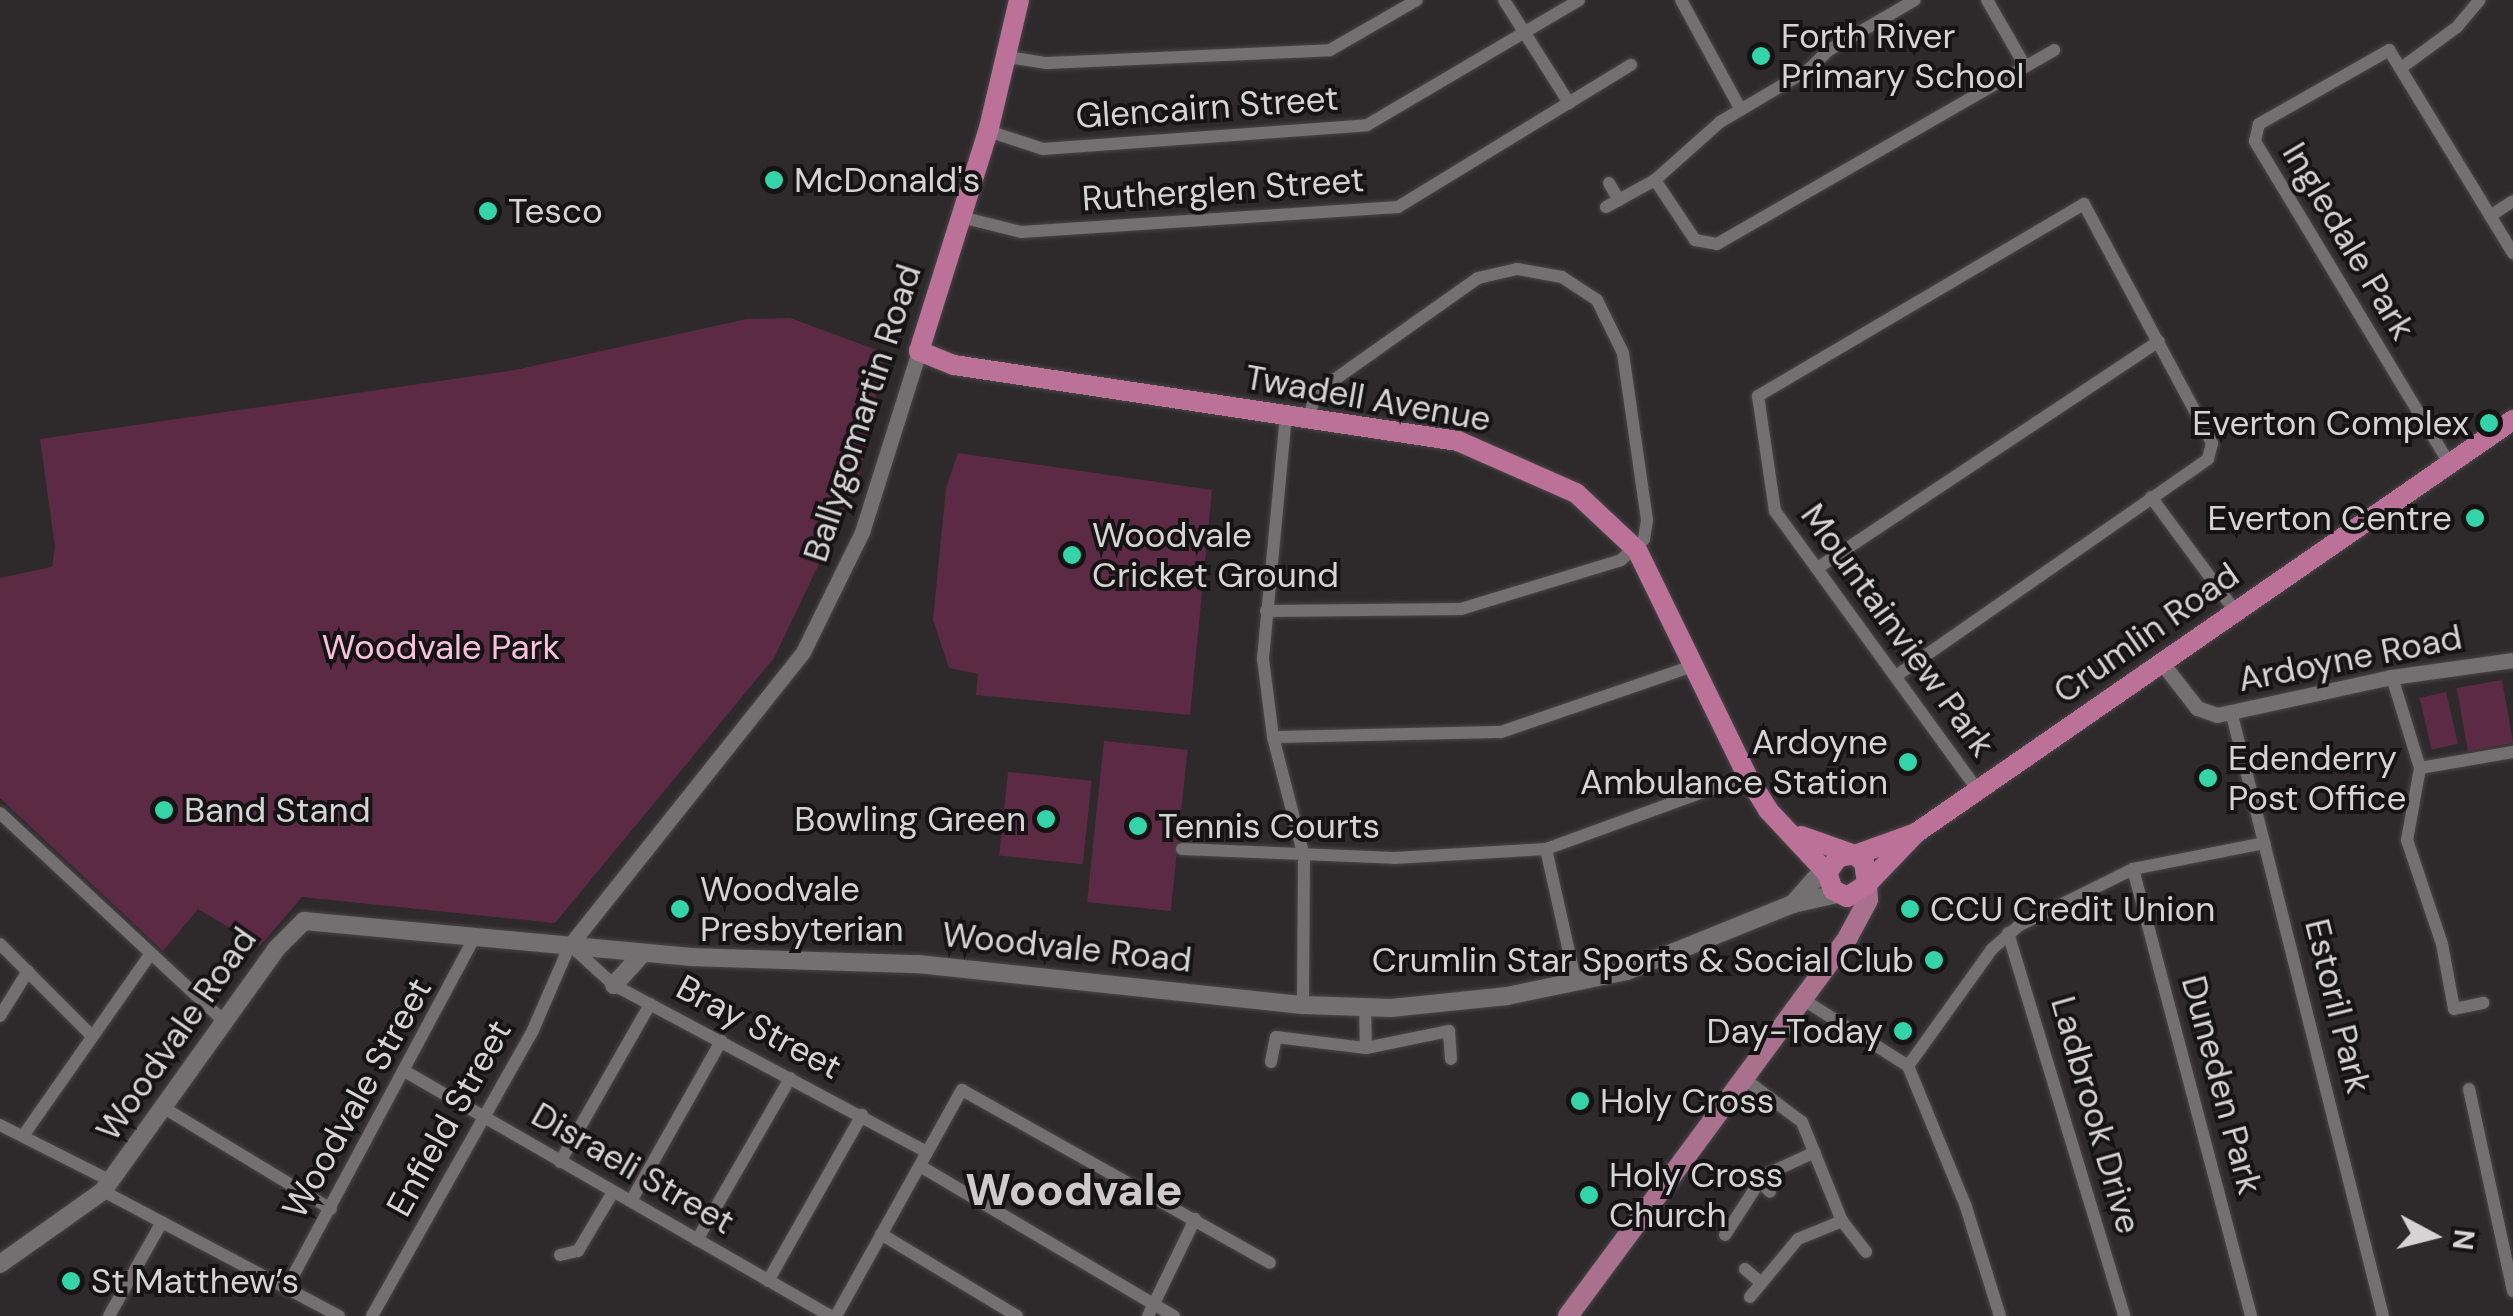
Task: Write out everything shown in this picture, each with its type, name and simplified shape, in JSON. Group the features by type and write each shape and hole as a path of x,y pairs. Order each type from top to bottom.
{"highway":[{"name":"Ballygomartin Road","path":"919,351 988,132 1018,0"},
{"name":"Twadell Avenue","path":"919,351 954,366 1493,451 1576,493 1638,550 1747,776 1835,884"},
{"name":"Crumlin Road","path":"1867,884 1916,833 2513,420"},
{"name":"Twadell Avenue","path":"1791,830 1853,855"},
{"name":"Crumlin Road","path":"1835,884 1838,857 1916,833"},
{"path":"1835,884 1867,884 1867,867 1853,855"}],"main road":[{"name":"Woodvale Road","path":"0,1264 107,1186 289,931 304,921 476,934 643,954 918,964 1303,1006 1366,1008 1456,1003 1576,983 1658,961 1835,884"},
{"name":"Crumlin Road","path":"1835,884 1840,941"},
{"name":"Crumlin Road","path":"1568,1316 1860,918 1867,884"},
{"path":"614,985 643,954"}],"street":[{"path":"1008,57 1047,63 1330,50 1418,0"},
{"path":"1504,0 1569,104"},
{"name":"Glencairn Street","path":"988,132 1043,149 1367,126 1580,0"},
{"path":"1681,0 1741,110"},
{"path":"1608,183 1612,203 1656,180 1741,110 1915,0"},
{"path":"1987,0 2025,66"},
{"path":"2480,0 2457,27 2401,68 2513,254"},
{"path":"1656,180 1695,240 1717,244 2054,50"},
{"name":"Ingledale Park","path":"2401,68 2389,50 2259,124 2255,141 2449,464"},
{"name":"Rutherglen Street","path":"961,217 1021,232 1398,206 1631,64"},
{"path":"2490,216 2513,200"},
{"name":"Mountainview Park","path":"1977,790 1768,493 1757,406 1763,387 2084,204 2159,341"},
{"path":"1266,611 1461,609 1554,584 1638,550 1647,520 1613,323 1588,294 1539,270 1500,271 1464,287 1332,382 1314,398 1309,419"},
{"path":"1819,567 2159,341 2212,443 2208,459 1896,676"},
{"name":"Ballygomartin Road","path":"570,946 804,652 862,532 919,351"},
{"path":"1286,416 1264,659 1274,737 1304,858 1303,1006"},
{"path":"2151,497 2235,611"},
{"name":"Ardoyne Road","path":"2162,663 2204,714 2392,676 2513,660"},
{"path":"1274,737 1501,732 1696,665"},
{"path":"2392,676 2420,768 2407,840 2442,944 2454,1009 2483,1003"},
{"name":"Estoril Park","path":"2232,711 2383,1316"},
{"path":"2420,768 2513,752"},
{"path":"1182,849 1304,858 1546,849 1747,776"},
{"path":"0,813 224,1022"},
{"path":"1908,1066 2008,933 2133,869 2264,843"},
{"path":"1546,849 1576,983"},
{"name":"Duneden Park","path":"2133,869 2252,1316"},
{"name":"Ladbrook Drive","path":"2008,933 2124,1316"},
{"name":"Woodvale Street","path":"286,1288 406,1072 476,934"},
{"path":"0,944 92,1036"},
{"name":"Bray Street","path":"570,946 614,985 928,1152"},
{"name":"Enfield Street","path":"372,1316 562,976 570,946"},
{"path":"23,1136 149,956"},
{"path":"0,1016 28,972"},
{"path":"1799,998 1908,1066 1966,1208 2000,1316"},
{"path":"560,1162 650,1004"},
{"path":"1366,1008 1366,1048"},
{"path":"1270,1062 1276,1036 1366,1048 1448,1031 1451,1058"},
{"path":"631,1202 721,1041"},
{"name":"Disraeli Street","path":"406,1072 833,1316"},
{"path":"1742,1077 1802,1122 1844,1222 1866,1252"},
{"path":"697,1240 790,1078"},
{"path":"2470,1089 2513,1291"},
{"path":"833,1316 962,1090 1270,1263"},
{"path":"164,1108 331,1208"},
{"path":"768,1280 862,1115"},
{"path":"0,1124 162,1222 338,1316"},
{"path":"1725,1236 1760,1180 1815,1152"},
{"path":"920,1166 1151,1310 1174,1316"},
{"path":"1760,1180 1770,1192"},
{"path":"560,1255 578,1251 613,1192"},
{"path":"1151,1310 1195,1219"},
{"path":"109,1316 162,1222"},
{"path":"1750,1297 1798,1239 1844,1222"},
{"path":"881,1234 1016,1316"},
{"path":"1745,1270 1761,1283"}],"green space":[{"name":"Woodvale Park","path":"790,318 885,353 858,482 774,658 555,923 302,897 260,946 198,909 163,951 0,798 0,578 52,567 55,547 40,439 515,370 747,319"},
{"name":"Woodvale Cricket Ground","path":"958,453 1212,490 1190,715 976,695 978,674 949,668 933,620 946,488"},
{"path":"2502,680 2513,743 2468,751 2457,688"},
{"path":"2446,692 2458,744 2432,750 2420,698"},
{"name":"Tennis Courts","path":"1104,741 1188,750 1171,911 1087,902"},
{"name":"Bowling Green","path":"1008,772 1092,781 1083,864 999,856"}],"place":[{"name":"Forth River Primary School","path":"1761,56"},
{"name":"McDonald's","path":"774,180"},
{"name":"Tesco","path":"488,211"},
{"name":"Everton Complex","path":"2489,423"},
{"name":"Everton Centre","path":"2475,518"},
{"name":"Woodvale Cricket Ground","path":"1072,555"},
{"name":"Ardoyne Ambulance Station","path":"1908,762"},
{"name":"Edenderry Post Office","path":"2208,778"},
{"name":"Band Stand","path":"164,810"},
{"name":"Bowling Green","path":"1046,819"},
{"name":"Tennis Courts","path":"1138,826"},
{"name":"Woodvale Presbyterian","path":"680,909"},
{"name":"CCU Credit Union","path":"1910,909"},
{"name":"Crumlin Star Sports & Social Club","path":"1934,960"},
{"name":"Day-Today","path":"1903,1031"},
{"name":"Holy Cross","path":"1580,1101"},
{"name":"Holy Cross Church","path":"1589,1195"},
{"name":"St Matthew’s","path":"71,1281"}],"district":[{"name":"Woodvale","path":"1074,1190"}]}
